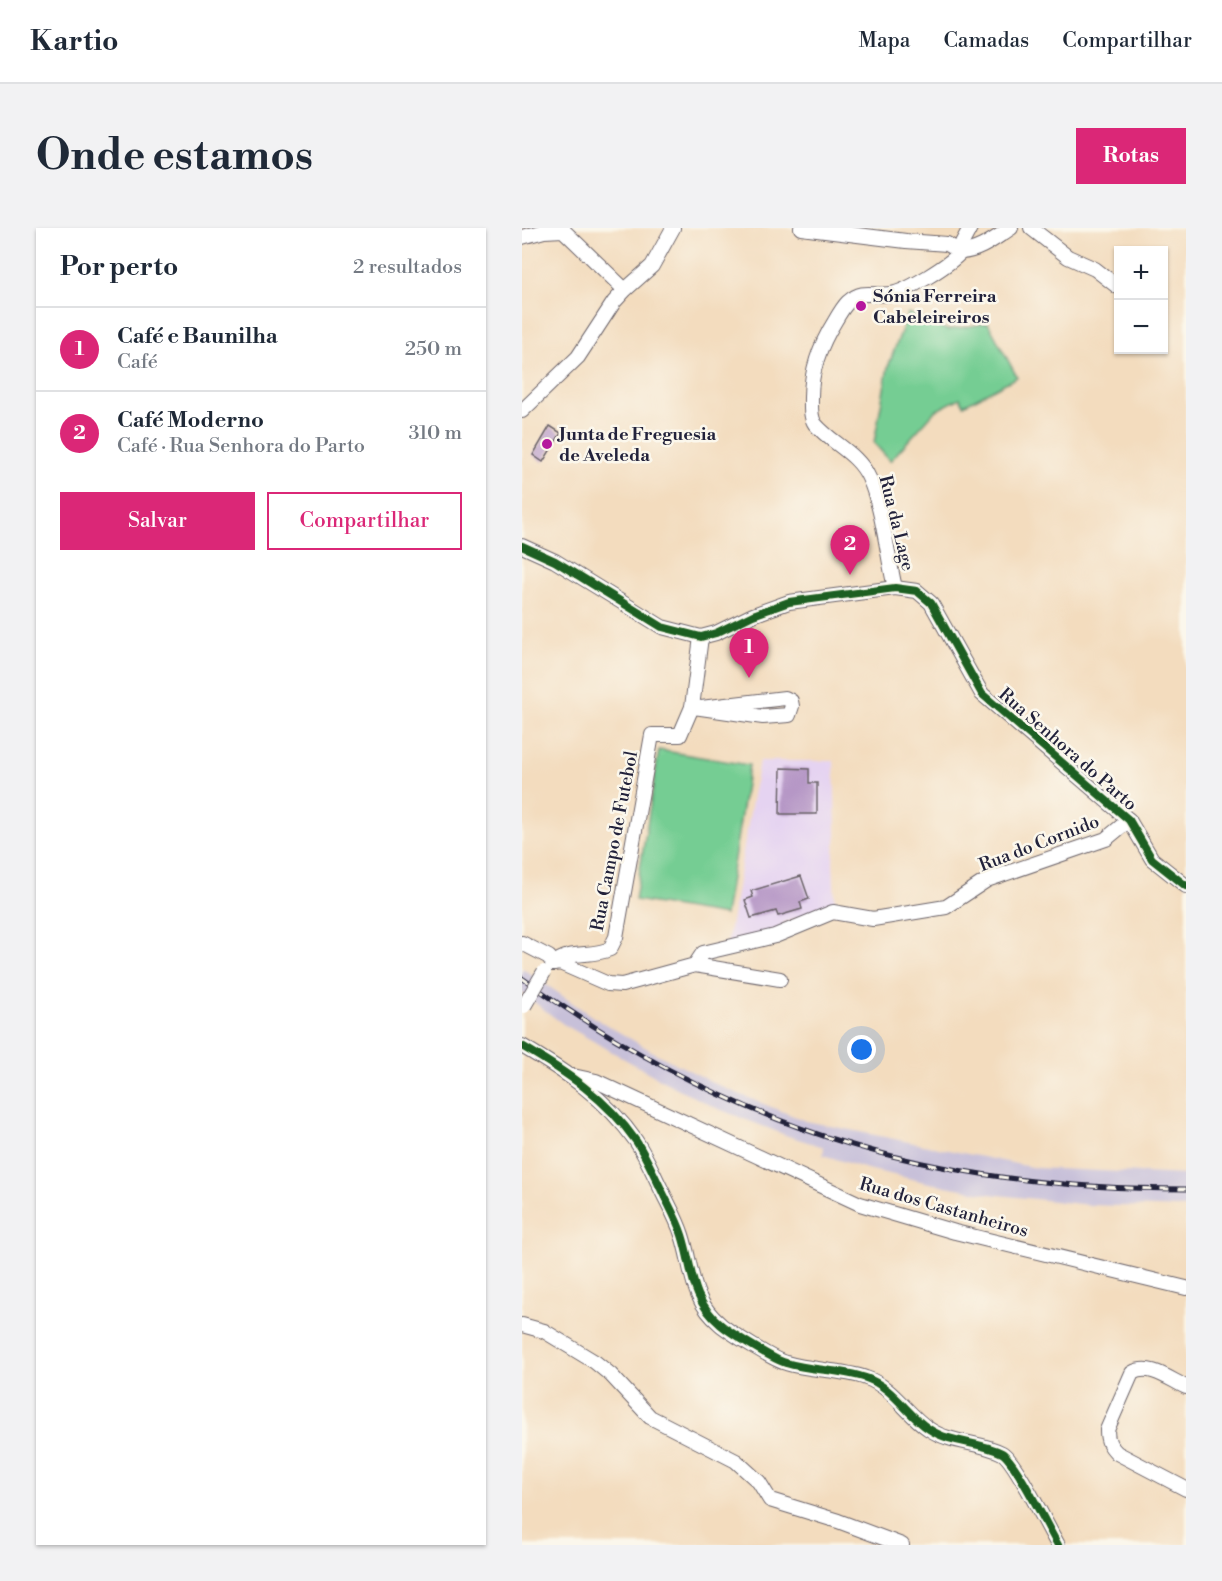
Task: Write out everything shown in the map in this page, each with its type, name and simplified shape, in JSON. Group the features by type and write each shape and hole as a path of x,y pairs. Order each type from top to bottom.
{"street":[{"path":"522,411 578,357 614,302 652,266 673,228"},
{"path":"801,228 906,242 947,244 961,252 962,243 970,228"},
{"name":"Rua da Lage","path":"895,588 875,494 869,477 860,462 813,422 810,409 815,362 825,337 846,304 856,296 870,292 891,294 954,260 961,252 970,252 1011,228"},
{"path":"1031,228 1068,257 1095,268 1114,283"},
{"path":"522,237 562,229 625,290"},
{"path":"522,546 555,561 662,627 701,637"},
{"name":"Rua Senhora do Parto","path":"701,637 716,633 753,615 789,602 895,588 917,591 930,603 982,694 1129,820 1152,859 1186,886"},
{"name":"Rua Campo de Futebol","path":"549,968 563,957 574,954 598,954 610,949 615,937 652,735 680,735 697,707 701,637"},
{"path":"785,698 791,701 792,706 789,715 763,717 697,707 785,698"},
{"name":"Rua do Cornido","path":"522,942 549,957 549,968 560,963 608,984 622,985 695,965 703,954 775,936 833,912 873,919 945,907 987,880 1106,839 1129,820"},
{"path":"695,965 780,979"},
{"path":"523,1008 549,968"},
{"path":"522,1046 571,1076 597,1096 615,1114 636,1142 681,1233 696,1295 720,1325 784,1363 869,1378 883,1387 927,1428 945,1438 977,1444 1002,1452 1014,1463 1058,1545"},
{"name":"Rua dos Castanheiros","path":"571,1076 596,1081 860,1204 955,1232 1186,1288"},
{"path":"522,1325 544,1331 595,1362 650,1417 736,1461 759,1482 770,1500 838,1521 902,1545"},
{"path":"1186,1387 1150,1369 1140,1368 1132,1373 1107,1430 1107,1438 1110,1446 1117,1453 1186,1489"}],"shaded area":[{"path":"759,761 834,761 835,905 783,923 784,929 727,945"},
{"path":"522,968 593,1017 655,1053 724,1088 806,1121 1036,1168 1186,1175 1186,1208 1089,1205 989,1194 867,1169 823,1155 824,1147 788,1136 716,1108 563,1024 522,993"}],"green space":[{"path":"908,313 947,330 988,323 1017,377 964,405 960,398 935,411 890,461 874,443 888,367"},
{"path":"659,750 749,765 725,915 635,900"}],"building":[{"name":"Junta de Freguesia de Aveleda","path":"550,426 561,433 543,462 533,455"},
{"path":"781,768 809,769 809,783 817,783 817,814 780,814"},
{"path":"801,876 809,899 800,902 802,909 778,916 776,911 751,918 745,900 753,897 751,891"}],"railway":[{"path":"522,978 570,1011 669,1070 775,1118 829,1138 885,1154 972,1173 1094,1186 1186,1189"}],"cycle path":[{"path":"522,546 555,561 662,627 701,637 716,633 753,615 789,602 895,588 917,591 931,603 982,694 1129,820 1152,859 1186,886"},
{"path":"522,1046 584,1087 612,1112 636,1141 678,1223 698,1294 710,1314 720,1324 781,1361 796,1366 856,1375 876,1382 929,1429 946,1437 1002,1453 1008,1458 1023,1481 1058,1545"}],"place":[{"name":"Sónia Ferreira Cabeleireiros","path":"861,306"},
{"name":"Junta de Freguesia de Aveleda","path":"547,444"},
{"name":"Café Moderno","path":"850,575"},
{"name":"Café e Baunilha","path":"749,678"}]}
